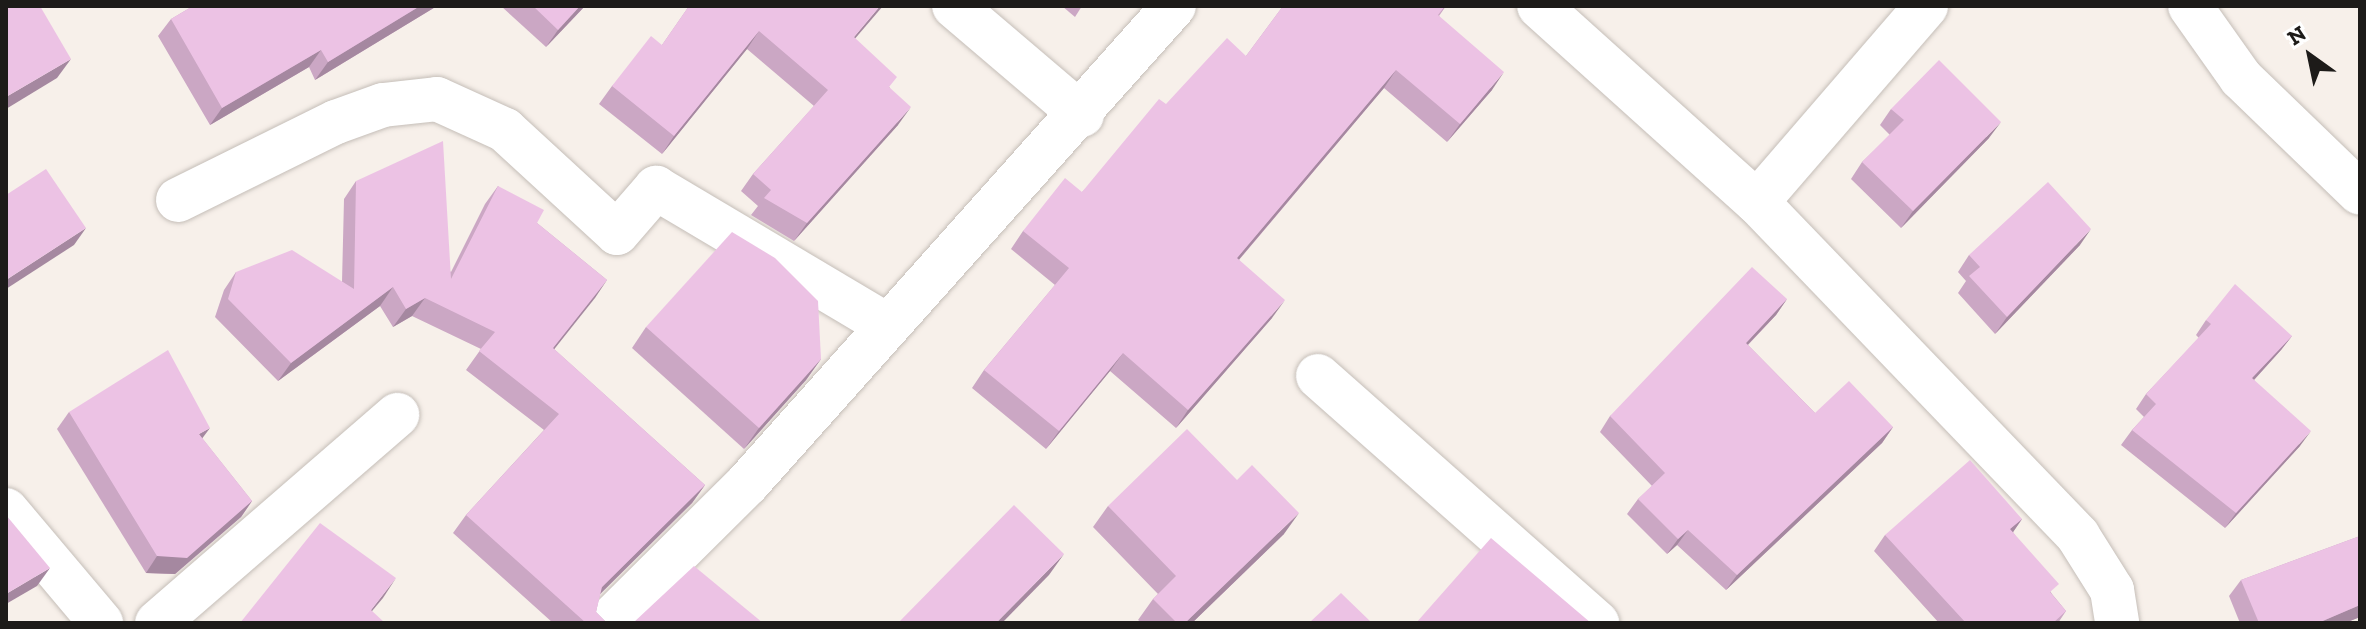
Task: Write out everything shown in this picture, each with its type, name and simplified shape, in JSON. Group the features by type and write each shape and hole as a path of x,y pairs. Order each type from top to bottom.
{"street":[{"path":"954,6 1082,115"},
{"path":"607,623 747,484 887,325 1082,115 1174,6"},
{"path":"1539,6 1757,202 2078,536 2112,590 2117,623"},
{"path":"1757,202 1926,6"},
{"path":"2190,6 2241,78 2360,193"},
{"path":"178,200 336,122 383,105 437,99 505,130 617,233 656,188 887,325"},
{"path":"1318,376 1597,623"},
{"path":"157,623 397,415"},
{"path":"6,510 101,623"}],"building":[{"path":"6,6 40,6 71,59 6,97"},
{"path":"193,6 420,6 328,62 321,50 222,108 171,19"},
{"path":"533,6 580,6 558,30"},
{"path":"689,6 880,6 854,37 897,77 889,87 911,107 807,223 764,198 771,190 753,174 828,90 759,31 674,136 612,86 651,36 662,45"},
{"path":"1283,6 1445,6 1438,15 1504,72 1460,124 1396,70 1237,258 1285,300 1188,410 1123,353 1059,431 984,370 1069,268 1023,231 1065,178 1082,192 1159,99 1166,104 1227,38 1246,56"},
{"path":"1939,60 2001,122 1913,211 1862,162 1904,120 1891,109"},
{"path":"443,141 451,279 498,186 544,210 537,223 607,280 553,348 705,485 602,587 596,612 607,623 586,623 466,515 559,414 479,351 495,332 425,298 406,309 393,287 291,363 228,299 236,272 292,250 354,289 356,181"},
{"path":"46,169 86,228 6,280 6,195"},
{"path":"2048,182 2091,229 2007,317 1969,276 1980,267 1969,255"},
{"path":"732,232 775,258 818,301 821,359 759,428 646,327"},
{"path":"1752,267 1787,299 1746,343 1815,413 1849,381 1893,427 1737,575 1688,530 1678,539 1638,499 1665,473 1610,416"},
{"path":"2235,284 2292,336 2252,378 2311,431 2236,513 2132,430 2156,404 2146,394 2211,324 2206,320"},
{"path":"168,350 210,428 199,434 252,501 187,558 157,556 69,412"},
{"path":"1187,429 1237,480 1252,465 1299,513 1185,623 1177,623 1153,599 1176,576 1108,506"},
{"path":"1970,460 2022,519 2010,529 2059,584 2050,592 2066,611 2053,623 1966,623 1885,535"},
{"path":"1014,505 1064,554 996,623 898,623"},
{"path":"6,515 50,568 6,594"},
{"path":"320,523 396,578 371,610 385,623 240,623"},
{"path":"2360,536 2360,605 2318,623 2259,623 2241,580"},
{"path":"1491,538 1591,623 1416,623"},
{"path":"694,566 763,623 633,623"},
{"path":"1341,593 1372,623 1309,623"}]}
